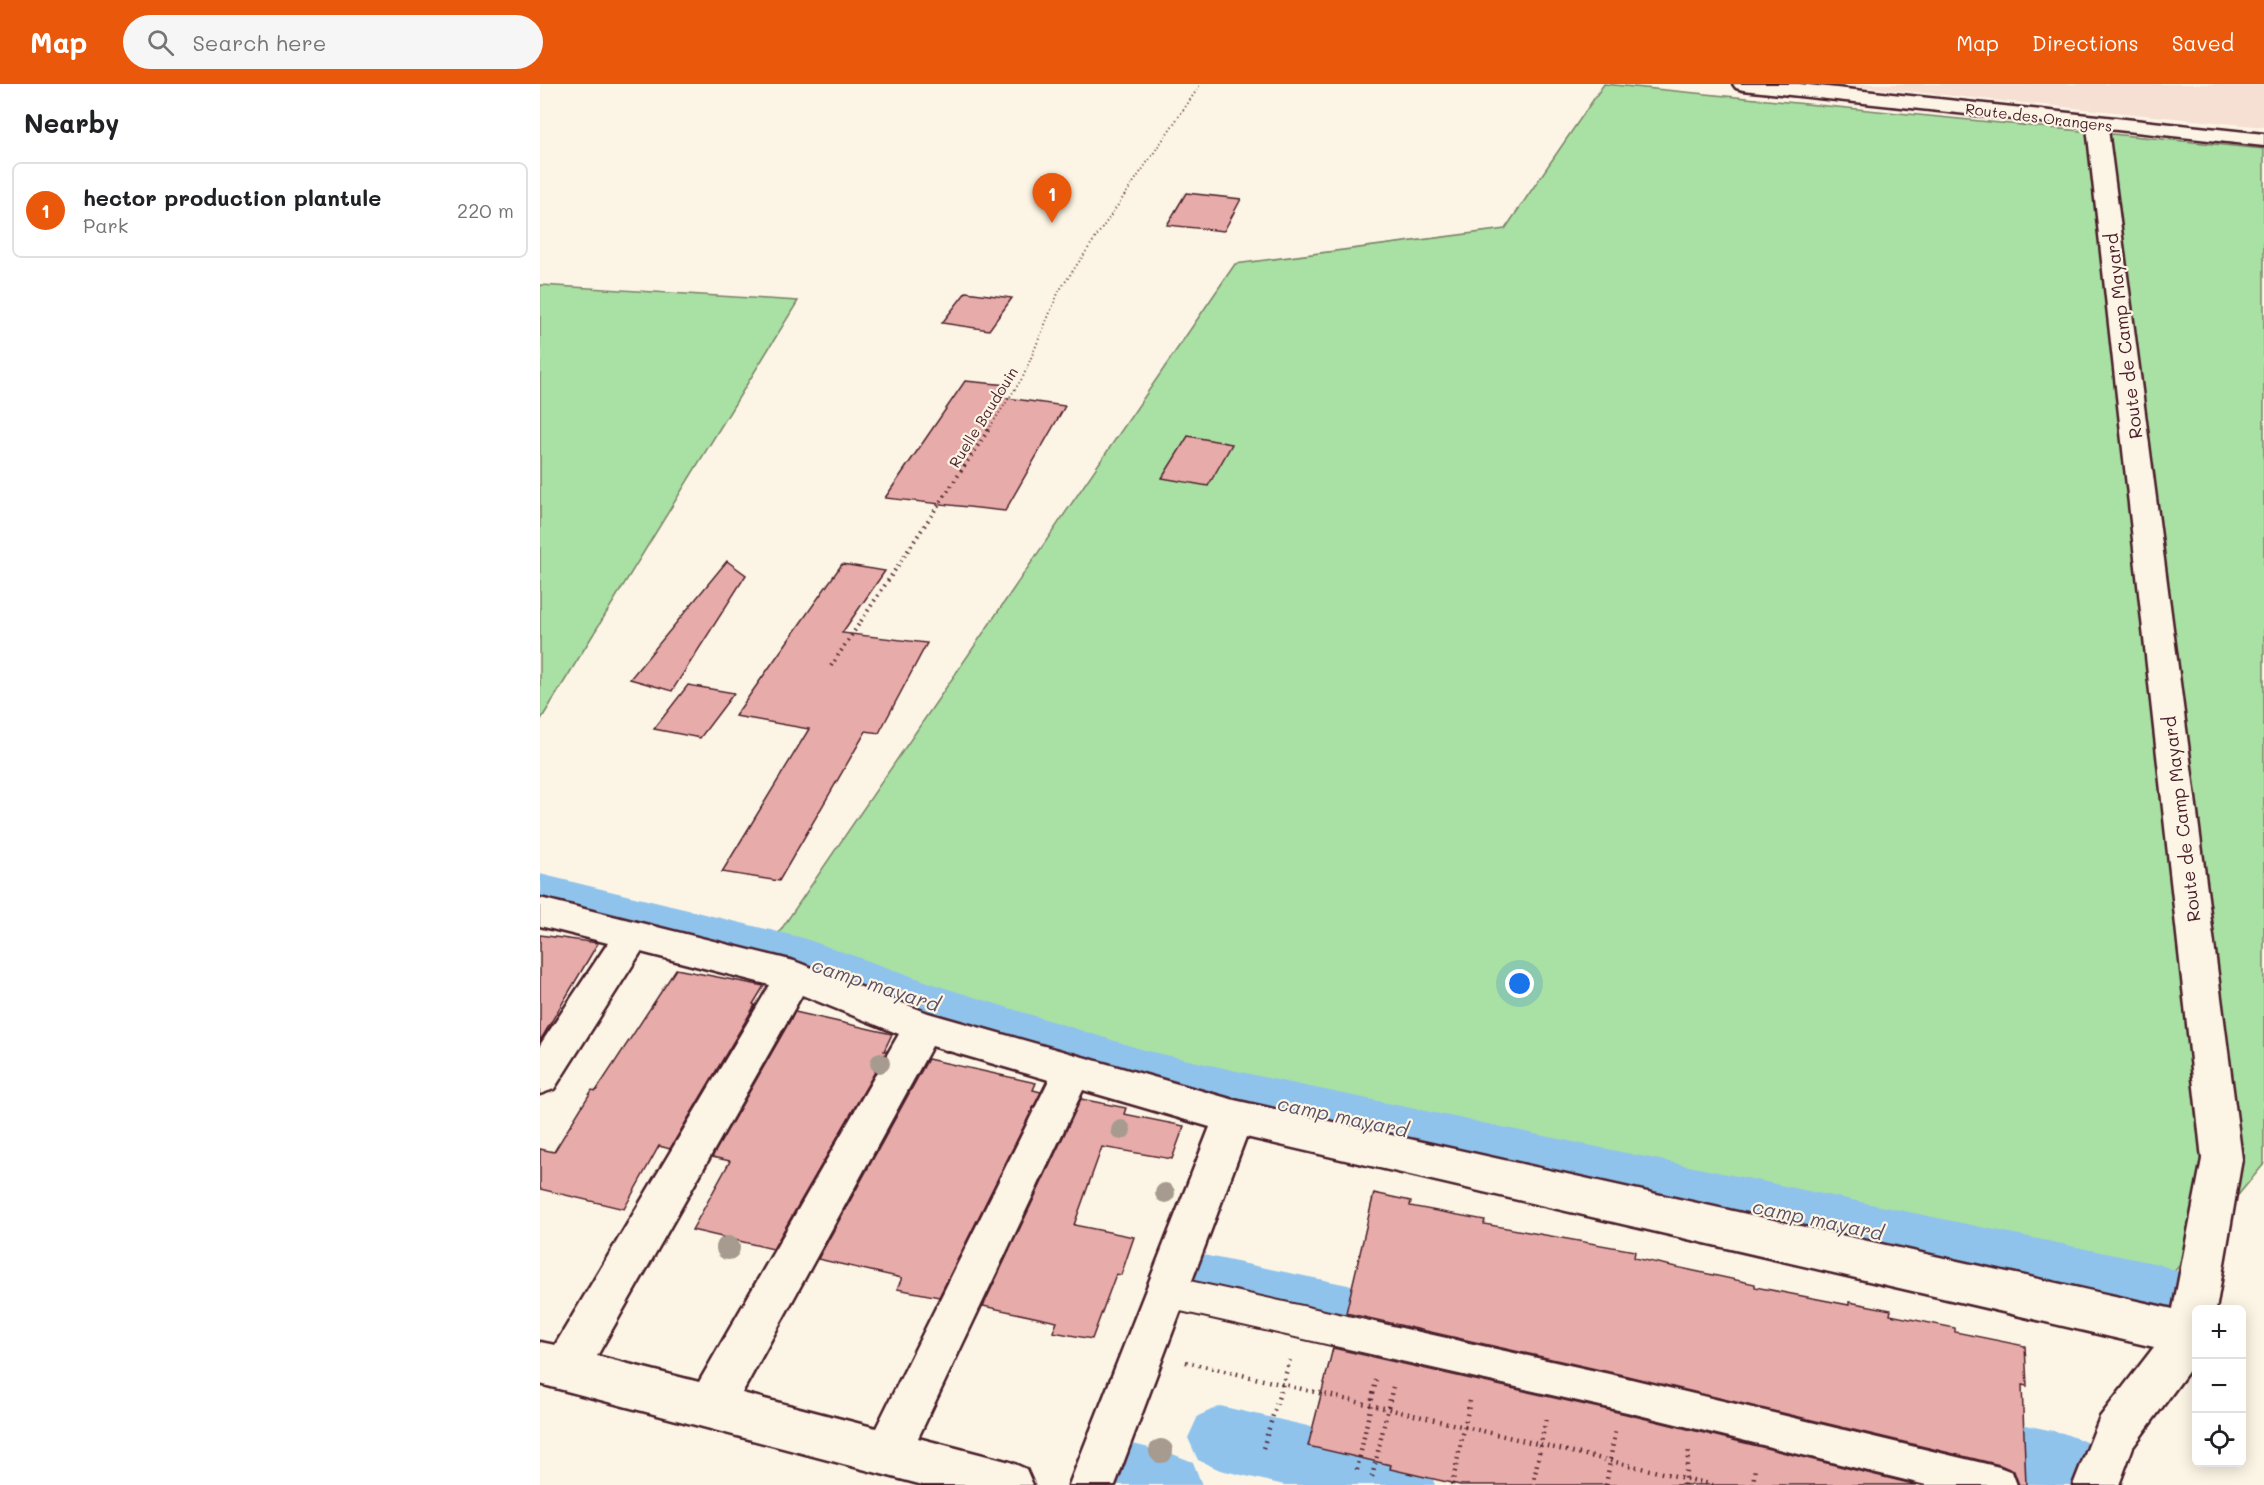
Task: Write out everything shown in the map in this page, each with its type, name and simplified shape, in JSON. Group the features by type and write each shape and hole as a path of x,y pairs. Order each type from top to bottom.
{"street":[{"name":"Route des Orangers","path":"1743,84 2097,124 2264,140"},
{"name":"Route de Camp Mayard","path":"2096,1485 2116,1433 2190,1334 2222,1159 2097,124"},
{"path":"540,912 794,975 924,1027 1234,1117 2190,1334"},
{"path":"540,1077 633,935"},
{"path":"794,975 552,1366 1010,1485"},
{"path":"710,1407 924,1027"},
{"path":"887,1453 1073,1070"},
{"path":"1092,1485 1234,1117"}],"lane":[{"path":"1167,1292 1627,1395 1999,1485"}],"path":[{"name":"Ruelle Baudouin","path":"831,666 1023,377 1059,291 1201,84"},
{"path":"1263,1449 1293,1352"},
{"path":"1175,1359 1714,1485"},
{"path":"1357,1470 1379,1370"},
{"path":"1372,1477 1386,1409 1395,1380"},
{"path":"1452,1485 1471,1396"},
{"path":"1533,1485 1547,1415"},
{"path":"1606,1485 1617,1420"}],"shaded area":[{"path":"1835,84 2264,84 2264,127"}],"green space":[{"path":"1604,84 2264,149 2264,1164 2164,1284 1246,1088 767,950 1235,264 1505,229"},
{"path":"540,285 798,301 540,721"}],"building":[{"path":"1186,193 1241,199 1224,231 1167,225"},
{"path":"966,292 1012,298 989,330 942,323"},
{"path":"965,381 1007,385 1000,397 1065,406 1005,511 885,498"},
{"path":"1188,436 1232,444 1208,486 1162,478"},
{"path":"727,561 746,575 672,691 630,679"},
{"path":"842,564 885,571 842,633 927,643 879,733 866,731 779,881 722,872 809,729 735,716"},
{"path":"688,685 734,693 700,738 654,729"},
{"path":"540,935 598,943 540,1041"},
{"path":"676,969 764,986 670,1149 659,1146 624,1209 540,1189 540,1149 554,1152 592,1090 596,1091"},
{"path":"795,1012 892,1034 884,1051 887,1051 773,1249 692,1230 730,1161 712,1157"},
{"path":"928,1059 1036,1083 1033,1090 1041,1092 939,1297 897,1289 902,1278 818,1259"},
{"path":"1081,1099 1126,1108 1124,1114 1184,1126 1172,1159 1102,1147 1074,1225 1134,1237 1121,1275 1116,1274 1092,1339 1053,1332 1057,1322 983,1306"},
{"path":"1374,1193 1411,1201 1410,1206 1485,1220 1484,1224 1635,1251 1634,1258 1755,1284 1755,1287 1849,1305 1849,1302 1891,1310 1890,1315 1955,1328 1955,1332 2025,1346 2027,1386 2022,1385 2026,1485 2019,1485 2014,1471 2000,1465 1627,1376 1346,1313"},
{"path":"1333,1348 1626,1414 1917,1485 1460,1485 1390,1469 1391,1465 1308,1446"}],"waterway":[{"name":"camp mayard","path":"540,893 803,959 942,1009 1144,1073 1272,1103 2158,1292"},
{"path":"1203,1283 1416,1328"},
{"path":"1220,1438 1357,1470 1372,1477 1403,1485"},
{"path":"1964,1444 2063,1465"},
{"path":"1133,1476 1170,1485"}],"place":[{"name":"hector production plantule","path":"1052,223"}]}
